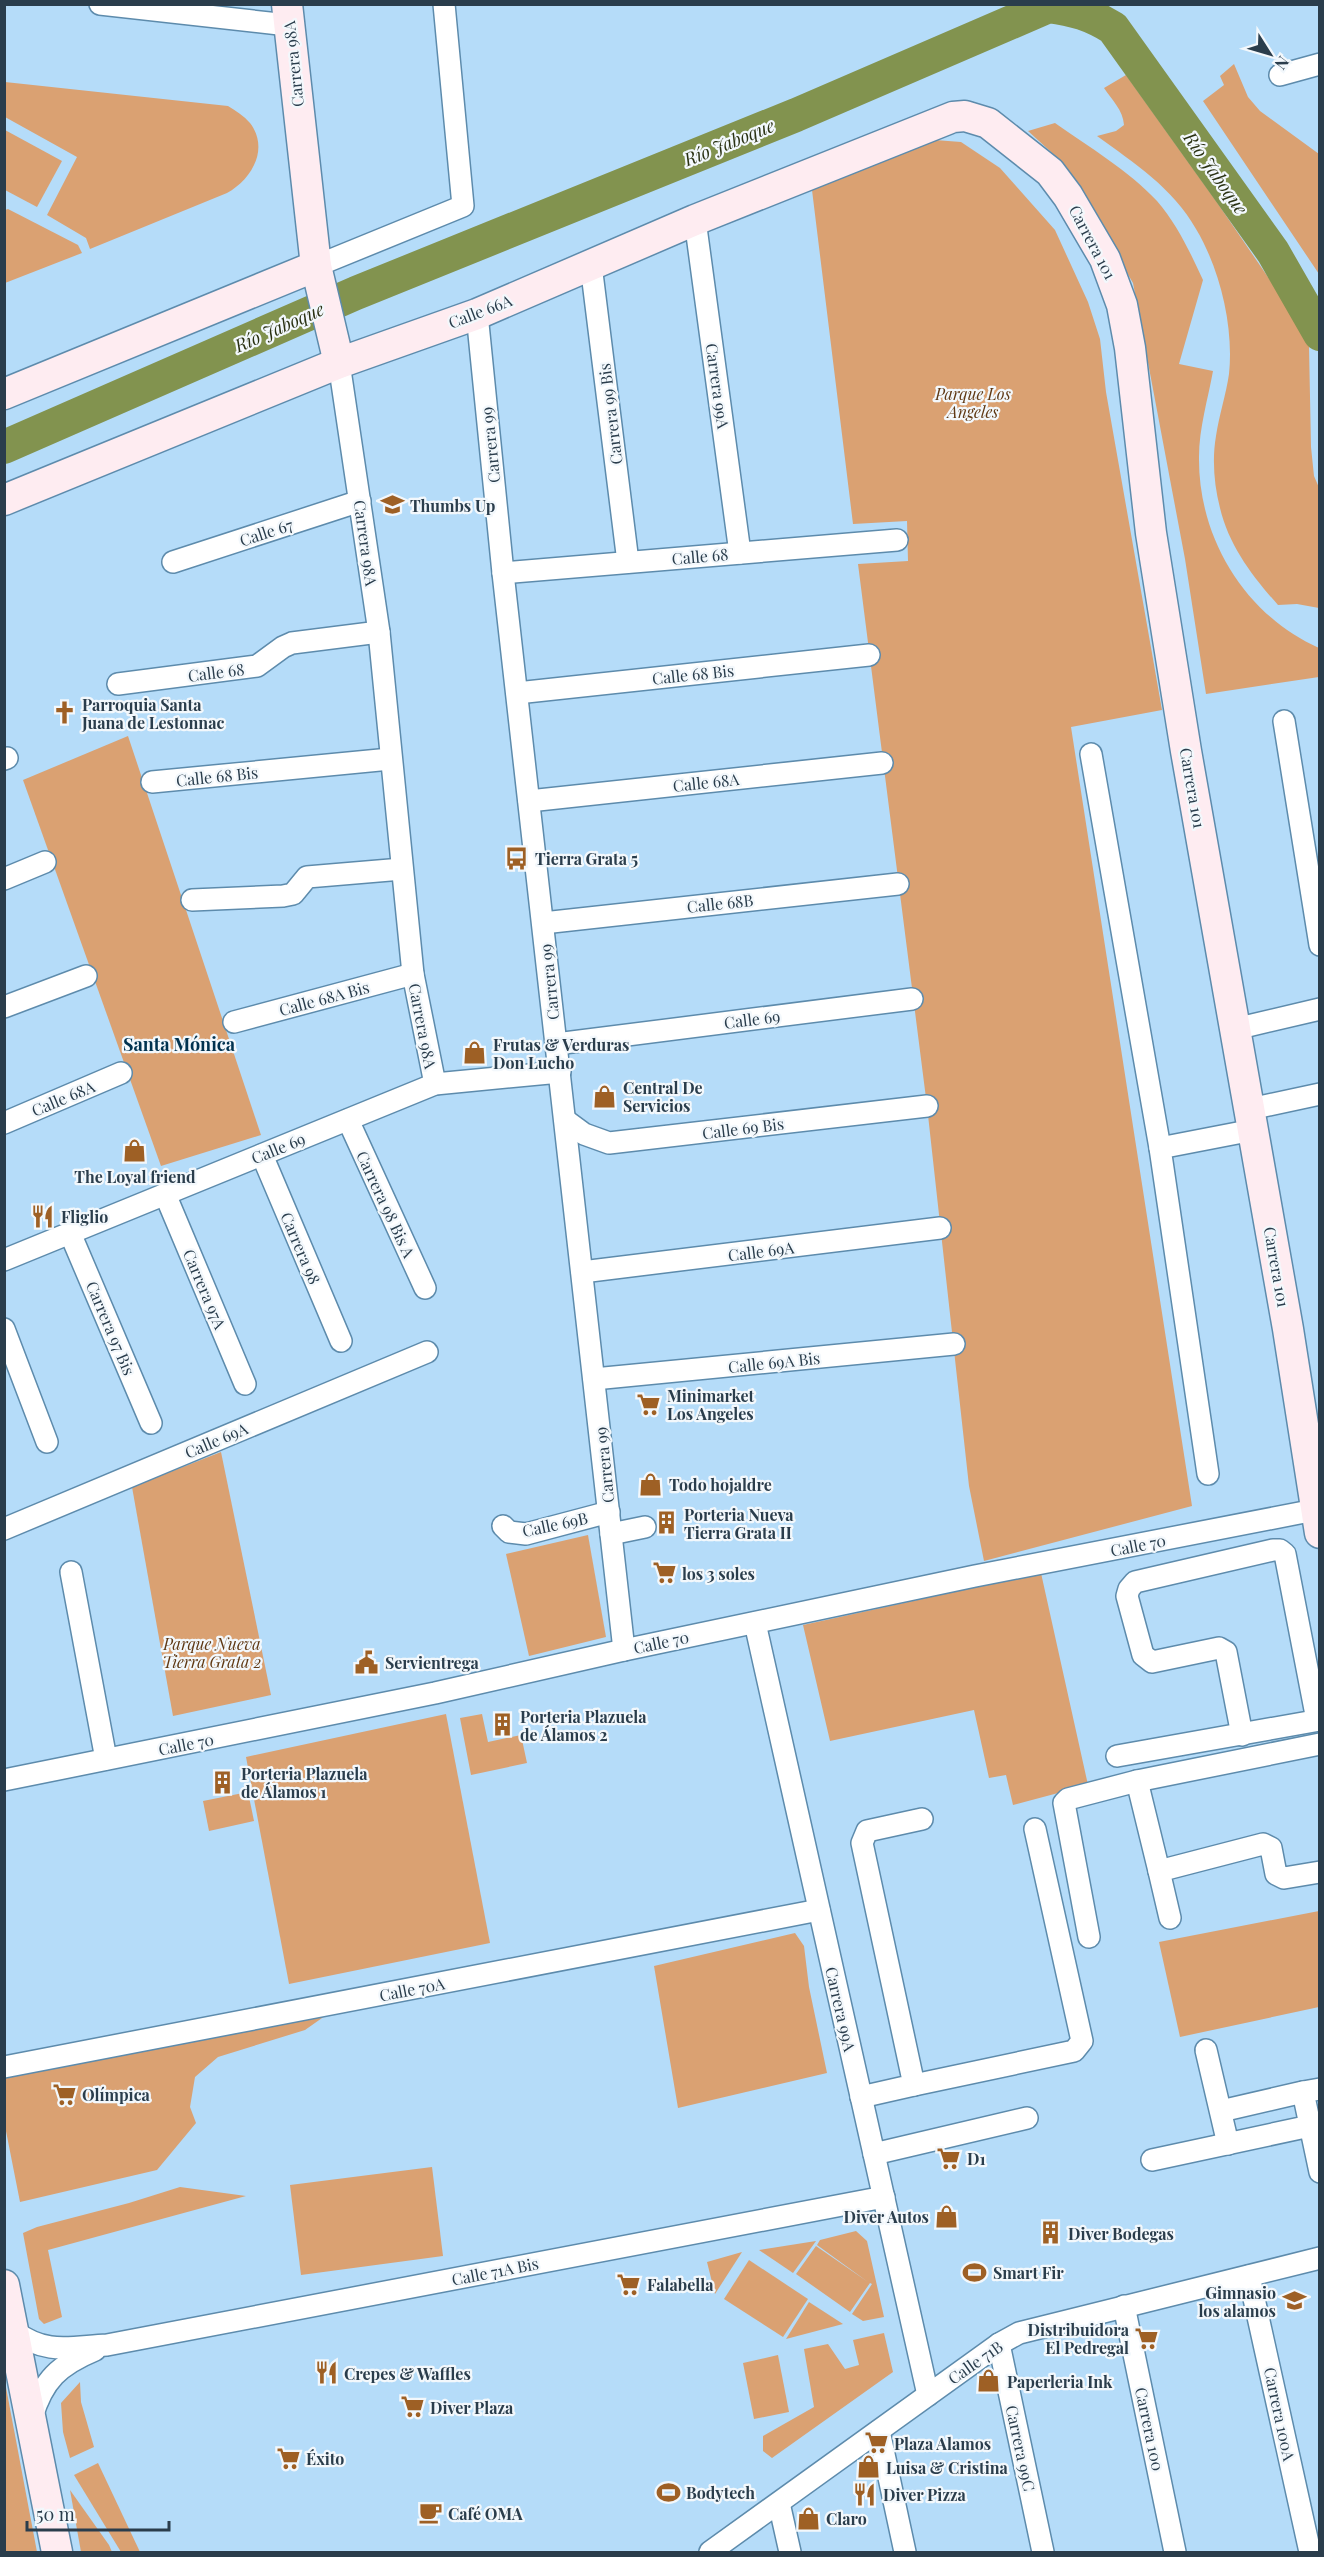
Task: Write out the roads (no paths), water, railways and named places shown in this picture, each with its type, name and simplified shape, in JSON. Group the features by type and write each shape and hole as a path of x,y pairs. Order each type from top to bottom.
{"street":[{"path":"100,4 287,15"},
{"path":"4,394 319,280 463,206 444,4"},
{"name":"Carrera 98A","path":"287,15 319,280 338,357 379,632 413,974 435,1084"},
{"path":"1281,75 1320,64"},
{"name":"Carrera 101","path":"953,117 965,116 988,123 1050,172 1078,213 1116,285 1130,348 1151,533 1186,751 1288,1329 1318,1518"},
{"name":"Calle 66A","path":"4,500 338,357 477,314 695,220 953,117"},
{"name":"Carrera 99A","path":"695,220 740,553"},
{"name":"Carrera 99 Bis","path":"591,265 628,562"},
{"name":"Carrera 99","path":"477,314 503,573 624,1650"},
{"name":"Calle 67","path":"173,562 360,501"},
{"name":"Calle 68","path":"503,573 897,540"},
{"name":"Calle 68","path":"118,684 257,666 283,647 292,644 379,632"},
{"name":"Calle 68 Bis","path":"517,693 869,655"},
{"path":"1284,721 1320,945"},
{"path":"1091,754 1160,1148 1208,1474"},
{"name":"Calle 68 Bis","path":"152,782 390,759"},
{"name":"Calle 68A","path":"529,801 882,763"},
{"path":"4,879 45,862"},
{"path":"192,900 283,896 294,894 307,877 402,869"},
{"name":"Calle 68B","path":"543,923 897,884"},
{"name":"Calle 68A Bis","path":"234,1022 413,974"},
{"path":"4,1007 86,976"},
{"name":"Calle 69","path":"556,1044 912,999"},
{"path":"1235,1029 1320,1009"},
{"name":"Calle 69","path":"4,1260 435,1084 560,1072"},
{"name":"Calle 68A","path":"4,1123 122,1073"},
{"path":"1160,1148 1252,1120 1320,1094"},
{"name":"Calle 69 Bis","path":"564,1120 584,1134 609,1143 927,1106"},
{"name":"Carrera 98 Bis A","path":"348,1120 425,1288"},
{"name":"Carrera 98","path":"262,1155 341,1341"},
{"name":"Carrera 97A","path":"165,1194 244,1384"},
{"name":"Calle 69A","path":"582,1272 940,1228"},
{"name":"Carrera 97 Bis","path":"70,1233 151,1423"},
{"path":"4,1329 47,1442"},
{"name":"Calle 69A Bis","path":"594,1379 954,1344"},
{"name":"Calle 69A","path":"4,1529 427,1352"},
{"name":"Calle 69B","path":"503,1526 509,1532 526,1534 609,1512"},
{"name":"Calle 70","path":"4,1780 435,1693 624,1650 975,1576 1318,1518"},
{"path":"611,1534 645,1527"},
{"path":"1117,1756 1242,1735 1318,1720 1285,1554 1280,1550 1135,1582 1127,1596 1143,1655 1152,1662 1219,1648 1226,1652 1242,1735"},
{"path":"71,1572 106,1759"},
{"name":"Carrera 99A","path":"755,1623 928,2395"},
{"path":"1089,1937 1064,1803 1068,1799 1137,1781 1320,1744"},
{"path":"1137,1781 1170,1918"},
{"path":"914,2085 862,1843 867,1832 922,1819"},
{"path":"861,2097 1074,2051 1082,2041 1035,1829"},
{"path":"1159,1871 1263,1844 1271,1848 1276,1874 1279,1877 1320,1872"},
{"name":"Calle 70A","path":"4,2067 819,1910"},
{"path":"1206,2050 1228,2144"},
{"path":"1221,2111 1311,2091 1310,2126 1320,2172"},
{"path":"874,2154 1026,2118"},
{"path":"1152,2160 1310,2126"},
{"name":"Calle 71A Bis","path":"14,2331 32,2344 46,2348 107,2345 884,2198"},
{"name":"Calle 71B","path":"710,2553 999,2344 1034,2328 1320,2258"},
{"name":"Carrera 100A","path":"1249,2276 1310,2553"},
{"path":"4,2285 57,2553"},
{"name":"Carrera 100","path":"1124,2306 1176,2553"},
{"name":"Carrera 99C","path":"999,2344 1043,2553"},
{"name":"Calle 71A Bis","path":"31,2420 42,2387 49,2379 75,2358 107,2345"},
{"path":"879,2431 905,2553"},
{"path":"779,2503 790,2553"}],"waterway":[{"name":"Río Jaboque","path":"4,447 356,293 796,115 1049,6 1082,13 1113,28 1273,252 1320,334"}],"place":[{"name":"Thumbs Up","path":"392,505"},
{"name":"Parroquia Santa Juana de Lestonnac","path":"64,713"},
{"name":"Tierra Grata 5","path":"517,858"},
{"name":"Frutas & Verduras Don Lucho","path":"475,1053"},
{"name":"Central De Servicios","path":"605,1096"},
{"name":"The Loyal friend","path":"135,1151"},
{"name":"Fliglio","path":"43,1216"},
{"name":"Minimarket Los Angeles","path":"649,1404"},
{"name":"Todo hojaldre","path":"651,1484"},
{"name":"Porteria Nueva Tierra Grata II","path":"666,1523"},
{"name":"los 3 soles","path":"664,1573"},
{"name":"Servientrega","path":"367,1662"},
{"name":"Porteria Plazuela de Álamos 2","path":"502,1725"},
{"name":"Porteria Plazuela de Álamos 1","path":"223,1782"},
{"name":"Olímpica","path":"64,2094"},
{"name":"D1","path":"949,2158"},
{"name":"Diver Autos","path":"947,2216"},
{"name":"Diver Bodegas","path":"1050,2233"},
{"name":"Smart Fir","path":"975,2272"},
{"name":"Falabella","path":"629,2284"},
{"name":"Gimnasio los alamos","path":"1294,2301"},
{"name":"Distribuidora El Pedregal","path":"1147,2338"},
{"name":"Crepes & Waffles","path":"326,2373"},
{"name":"Paperleria Ink","path":"989,2381"},
{"name":"Diver Plaza","path":"412,2407"},
{"name":"Plaza Alamos","path":"876,2443"},
{"name":"Éxito","path":"288,2458"},
{"name":"Luisa & Cristina","path":"868,2467"},
{"name":"Bodytech","path":"668,2492"},
{"name":"Diver Pizza","path":"865,2494"},
{"name":"Café OMA","path":"430,2513"},
{"name":"Claro","path":"808,2518"}],"district":[{"name":"Santa Mónica","path":"179,1044"}],"park label":[{"name":"Parque Los Angeles","path":"973,402"},
{"name":"Parque Nueva Tierra Grata 2","path":"212,1652"}]}
